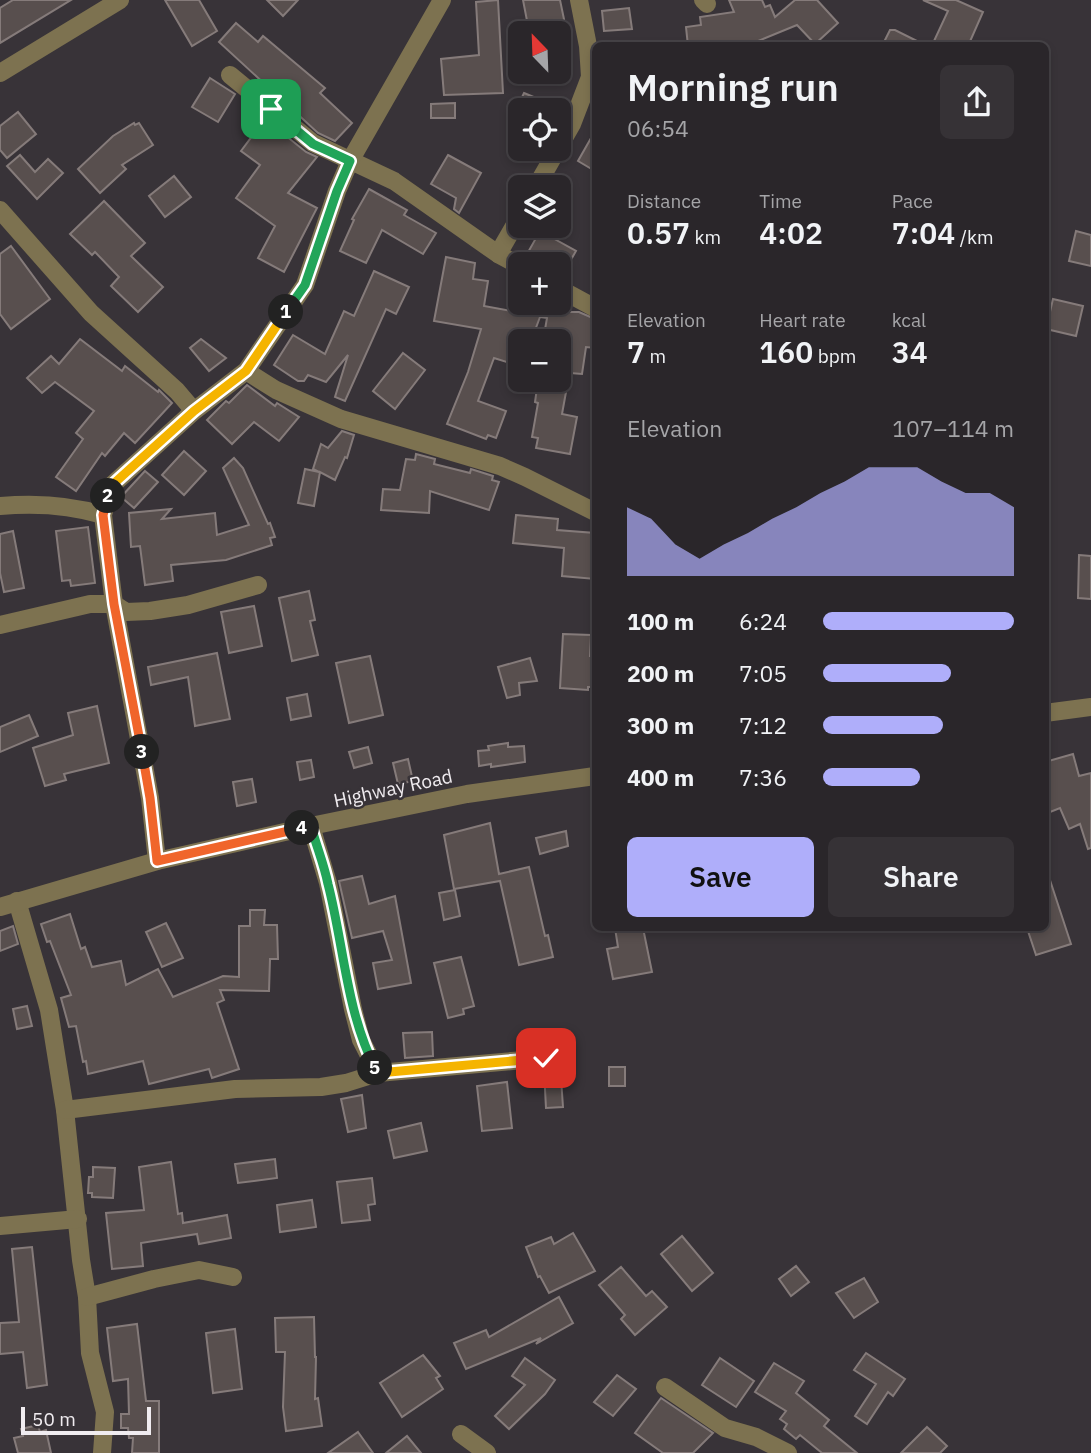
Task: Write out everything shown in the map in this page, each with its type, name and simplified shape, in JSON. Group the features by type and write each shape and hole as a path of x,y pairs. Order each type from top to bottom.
{"street":[{"path":"0,73 120,0"},
{"path":"157,861 150,798 114,604 103,515 110,487 194,411 246,371 305,285 350,161 442,0"},
{"path":"543,175 572,124 590,77 581,0"},
{"path":"230,75 313,144 394,181 508,259"},
{"path":"1,215 91,313 177,391 194,411"},
{"path":"498,254 508,237"},
{"path":"571,295 592,305"},
{"path":"246,371 276,390 341,419 499,466 592,510"},
{"path":"0,506 23,504 103,515"},
{"path":"0,625 90,604 114,604 126,612 188,605 258,584"},
{"path":"1049,712 1091,707"},
{"name":"Highway Road","path":"0,907 157,861 311,826 467,794 592,776"},
{"path":"311,826 328,883 355,1019 361,1040 378,1073"},
{"path":"17,901 49,1010 65,1110 87,1297 90,1353 105,1412 102,1453"},
{"path":"65,1110 235,1089 321,1087 378,1073 546,1058"},
{"path":"0,1226 78,1219"},
{"path":"87,1297 199,1270 233,1277"},
{"path":"665,1387 725,1428 756,1437 788,1453"},
{"path":"461,1434 486,1453"}],"building":[{"path":"13,0 71,0 0,43 0,8"},
{"path":"165,0 199,0 217,31 192,46"},
{"path":"267,0 298,0 283,16"},
{"path":"498,0 503,93 444,95 441,59 479,55 476,2"},
{"path":"523,0 560,0 564,21 527,21"},
{"path":"729,0 762,0 765,7 770,5 775,17 795,0 817,0 838,23 817,42 813,42 797,25 756,42 688,42 686,27 701,25 700,17 734,12"},
{"path":"923,0 956,0 983,12 970,42 934,41 948,11"},
{"path":"629,8 632,29 604,31 602,11"},
{"path":"236,23 258,42 263,36 325,88 320,93 352,123 335,141 318,133 219,42"},
{"path":"890,30 895,30 919,42 884,42"},
{"path":"210,78 235,94 218,122 192,107"},
{"path":"524,93 536,98 522,98"},
{"path":"455,103 455,118 431,118 431,104"},
{"path":"18,112 36,134 7,158 0,150 0,126"},
{"path":"265,119 306,152 317,157 288,193 317,208 284,272 258,258 275,226 236,198 260,165 241,151"},
{"path":"134,123 139,123 153,145 122,165 126,169 100,193 78,169 113,136"},
{"path":"592,136 592,169 578,161"},
{"path":"20,155 35,172 48,159 63,173 37,199 7,166"},
{"path":"448,155 481,173 459,213 454,209 456,198 431,184"},
{"path":"174,176 191,197 165,217 149,196"},
{"path":"369,189 407,210 404,215 436,233 423,254 382,230 366,263 340,251 354,220 352,219"},
{"path":"104,201 145,243 131,256 163,287 138,312 111,286 119,277 95,252 92,255 70,234"},
{"path":"1076,231 1091,235 1091,266 1069,261"},
{"path":"536,238 553,238 576,251 571,260 571,252 528,252"},
{"path":"11,246 50,299 11,329 0,314 0,254"},
{"path":"446,257 475,263 473,279 488,281 484,306 508,310 508,315 571,315 571,312 579,312 592,318 592,348 586,347 582,374 571,373 571,329 545,329 547,318 540,317 536,329 508,329 508,362 494,358 478,401 506,411 496,438 488,435 486,439 447,424 468,372 481,329 434,321"},
{"path":"374,271 409,287 396,314 386,309 345,401 335,397 348,355 326,382 308,375 304,381 298,381 274,365 293,335 325,354 344,311 354,316"},
{"path":"1053,299 1083,306 1076,336 1049,330"},
{"path":"80,339 122,371 125,366 158,392 159,390 172,403 135,443 124,433 105,456 102,453 76,491 56,477 83,439 76,433 94,411 55,382 42,393 27,378 51,356 59,364"},
{"path":"201,339 226,358 209,371 190,348"},
{"path":"403,353 425,370 395,409 373,391"},
{"path":"247,385 275,406 277,403 299,417 279,441 254,422 232,444 207,420"},
{"path":"536,392 566,392 562,414 577,417 570,454 536,448 538,438 532,437 538,403 535,402"},
{"path":"342,431 354,435 347,458 345,457 335,480 320,472 314,506 298,503 305,469 319,472 313,469 321,444 328,448"},
{"path":"184,451 206,471 184,495 162,475"},
{"path":"416,454 435,459 434,464 470,473 471,469 493,476 492,480 499,482 489,510 430,491 429,513 381,510 383,489 400,490 406,459 415,460"},
{"path":"234,458 243,468 268,524 270,523 275,537 270,538 272,545 226,560 171,565 173,581 145,585 140,546 131,547 129,513 171,509 162,519 215,513 217,535 249,525 223,468"},
{"path":"145,471 158,482 134,508 121,497"},
{"path":"516,515 558,519 557,530 592,533 592,579 562,576 564,548 513,543"},
{"path":"88,527 95,583 71,586 70,580 62,581 56,531"},
{"path":"13,531 24,588 4,592 0,573 0,534"},
{"path":"1079,555 1091,556 1091,599 1078,598"},
{"path":"309,591 315,620 310,621 318,655 292,661 279,598"},
{"path":"254,606 262,646 229,653 221,612"},
{"path":"563,634 591,635 592,687 588,687 588,690 560,688"},
{"path":"217,653 230,719 195,726 188,677 151,685 148,667"},
{"path":"370,656 383,715 349,723 336,663"},
{"path":"530,658 537,681 519,683 520,695 507,698 498,667"},
{"path":"307,694 311,716 291,720 287,698"},
{"path":"97,706 109,763 64,774 66,780 45,786 33,748 73,735 68,713"},
{"path":"29,715 38,736 0,752 0,727"},
{"path":"508,743 508,747 524,746 525,762 479,766 478,751 489,750 488,746"},
{"path":"368,747 372,763 354,768 349,752"},
{"path":"1073,754 1079,776 1091,773 1091,848 1088,849 1080,824 1069,829 1060,808 1049,812 1049,761"},
{"path":"408,759 413,781 398,784 393,763"},
{"path":"311,760 314,777 300,780 297,762"},
{"path":"252,779 256,802 237,806 233,782"},
{"path":"490,823 499,874 529,867 545,936 548,935 553,957 519,965 500,881 454,889 444,835"},
{"path":"566,831 568,846 540,854 536,838"},
{"path":"362,876 369,904 395,896 411,983 378,989 373,963 392,960 383,931 352,938 339,881"},
{"path":"1049,877 1071,944 1036,955 1028,931 1049,931"},
{"path":"455,890 460,916 444,920 439,893"},
{"path":"250,910 265,910 264,925 277,925 278,959 270,959 269,991 220,990 224,1000 217,1003 239,1069 212,1078 209,1069 149,1084 143,1061 88,1074 76,1026 69,1027 61,998 71,995 41,924 70,914 81,949 85,947 92,967 121,961 126,985 158,969 173,997 223,976 239,977 239,926 250,926"},
{"path":"166,923 183,958 162,967 146,932"},
{"path":"13,926 18,944 0,951 0,931"},
{"path":"615,931 644,931 652,972 613,979 607,949 618,947"},
{"path":"461,957 474,1006 463,1009 464,1014 448,1018 434,963"},
{"path":"27,1006 32,1026 17,1029 13,1009"},
{"path":"432,1032 433,1056 405,1058 403,1033"},
{"path":"560,1064 563,1107 546,1108 544,1070"},
{"path":"609,1067 625,1067 625,1086 609,1086"},
{"path":"507,1082 512,1128 482,1131 477,1086"},
{"path":"362,1095 366,1128 348,1132 341,1099"},
{"path":"421,1123 427,1151 394,1158 388,1131"},
{"path":"275,1159 277,1178 238,1183 235,1164"},
{"path":"171,1162 178,1214 182,1213 183,1223 227,1215 231,1238 199,1244 197,1234 141,1243 143,1266 112,1269 106,1213 144,1210 139,1167"},
{"path":"93,1167 115,1168 113,1198 92,1197 92,1193 88,1193"},
{"path":"372,1178 375,1204 368,1205 370,1220 342,1223 337,1182"},
{"path":"312,1200 316,1227 280,1232 277,1205"},
{"path":"573,1233 595,1271 549,1293 540,1276 538,1277 526,1247 551,1237 554,1244"},
{"path":"682,1236 713,1273 692,1291 661,1254"},
{"path":"32,1247 47,1385 27,1388 23,1352 0,1354 0,1323 19,1322 12,1249"},
{"path":"796,1266 809,1282 791,1296 779,1279"},
{"path":"621,1267 646,1296 652,1291 667,1307 635,1335 621,1319 625,1315 599,1285"},
{"path":"864,1278 878,1302 854,1318 836,1293"},
{"path":"559,1297 573,1323 536,1344 541,1338 466,1369 454,1343 486,1330 489,1337"},
{"path":"314,1317 315,1399 318,1398 322,1426 286,1431 283,1407 285,1352 276,1352 275,1318"},
{"path":"137,1324 146,1401 159,1401 159,1453 132,1453 133,1438 129,1438 128,1428 121,1428 121,1414 129,1414 128,1379 113,1381 107,1328"},
{"path":"235,1329 242,1389 213,1393 206,1333"},
{"path":"866,1353 905,1379 893,1396 888,1392 867,1424 855,1416 876,1384 854,1370"},
{"path":"423,1355 440,1376 436,1378 443,1389 402,1417 380,1383"},
{"path":"525,1358 555,1380 545,1394 509,1429 495,1416 525,1385 512,1376"},
{"path":"720,1358 754,1381 736,1407 702,1385"},
{"path":"774,1363 804,1381 796,1393 829,1420 824,1426 857,1453 822,1453 800,1435 796,1439 784,1429 787,1424 780,1419 786,1411 755,1392"},
{"path":"617,1375 636,1389 613,1416 594,1402"},
{"path":"661,1398 713,1433 693,1453 663,1453 635,1433"},
{"path":"38,1425 40,1432 46,1430 51,1453 18,1453 14,1438 23,1436 21,1429"},
{"path":"927,1427 947,1446 940,1453 901,1453"},
{"path":"358,1432 373,1453 328,1453"},
{"path":"407,1436 421,1453 386,1453"}],"route":[{"path":"271,109 313,144 350,161 305,285 246,371 194,411 110,487 103,515 114,604 150,798 157,861 311,826 328,883 361,1040 378,1073 546,1058"}]}
